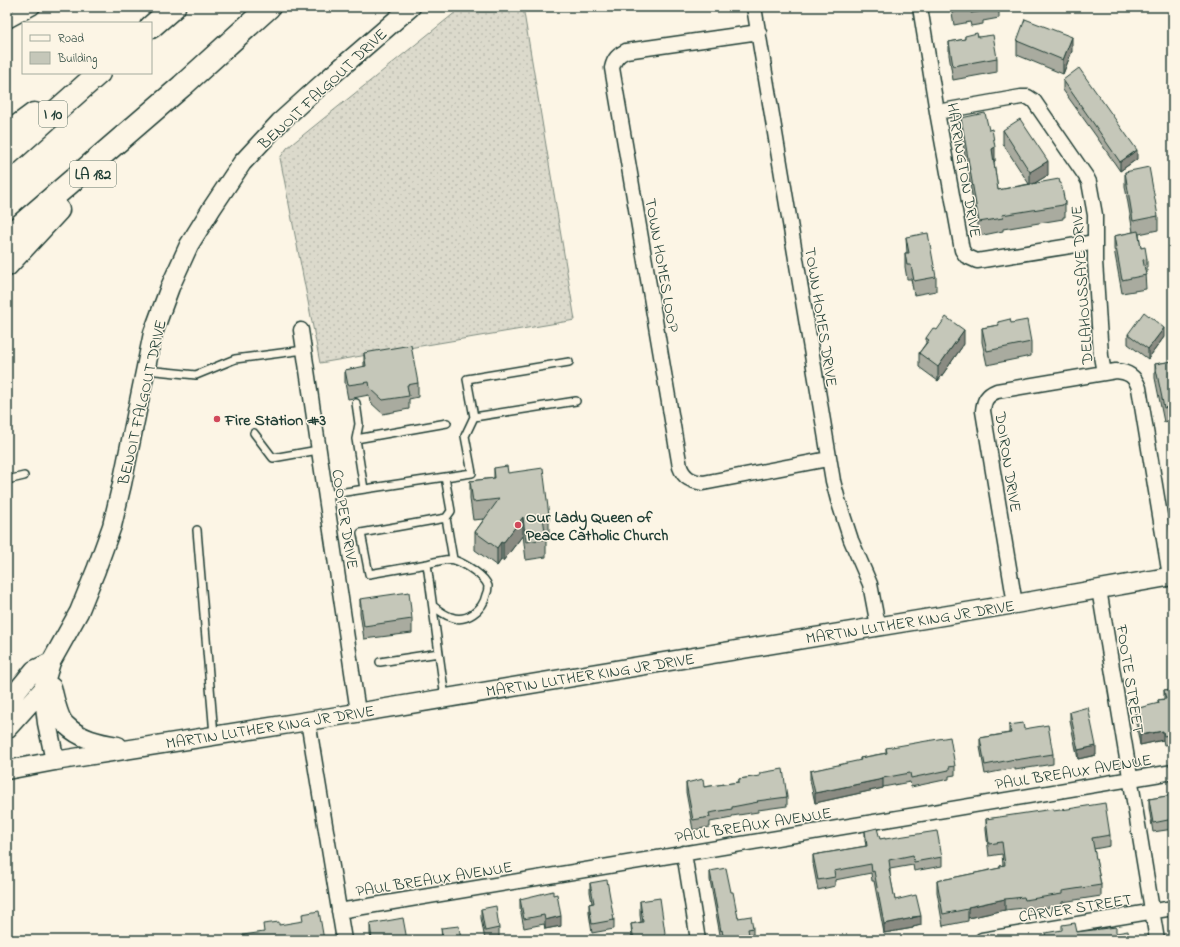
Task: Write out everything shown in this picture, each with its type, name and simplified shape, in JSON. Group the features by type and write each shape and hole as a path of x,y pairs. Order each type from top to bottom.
{"highway":[{"path":"152,26 174,7"},
{"path":"7,237 182,86 269,7"},
{"path":"7,134 89,74"},
{"name":"I 10","path":"7,155 99,74"},
{"name":"LA 182","path":"7,265 94,172 182,86"}],"street":[{"path":"7,22 33,7"},
{"name":"BENOIT FALGOUT DRIVE","path":"43,690 51,662 79,612 112,526 153,333 170,287 188,245 242,163 280,122 411,7"},
{"name":"TOWN HOMES DRIVE","path":"754,7 828,460 838,500 851,540 870,584 878,626"},
{"name":"HARRINGTON DRIVE","path":"920,7 962,250 966,256 977,260 1095,242"},
{"name":"TOWN HOMES LOOP","path":"759,32 626,52 618,55 612,68 682,473 692,481 703,483 828,460"},
{"name":"DELAHOUSSAYE DRIVE","path":"937,112 1028,97 1034,101 1089,182 1095,216 1095,261 1101,356 1104,373 1116,371 1124,372 1131,375 1137,382 1172,576"},
{"name":"COOPER DRIVE","path":"301,330 358,712"},
{"name":"DOIRON DRIVE","path":"1015,604 983,404 990,394 997,391 1104,373"},
{"name":"MARTIN LUTHER KING JR DRIVE","path":"7,770 1015,604 1172,576"},
{"name":"FOOTE STREET","path":"1099,589 1156,940"},
{"path":"7,703 34,670 51,662 52,689 56,705 64,724 78,734 95,742 132,749"},
{"path":"7,729 43,690"},
{"path":"43,690 47,723 55,761"},
{"path":"308,721 344,940"},
{"name":"PAUL BREAUX AVENUE","path":"339,911 1173,772"},
{"path":"684,853 698,940"},
{"name":"CARVER STREET","path":"982,940 1173,908"}],"lane":[{"path":"145,370 196,375 235,359 304,350"},
{"path":"325,495 472,473 465,436 474,417 467,378 569,362"},
{"path":"474,417 576,401"},
{"path":"356,403 360,424 356,439 364,489"},
{"path":"356,439 447,423"},
{"path":"254,433 273,458 318,450"},
{"path":"7,480 24,476"},
{"path":"445,477 450,511 446,518 453,559"},
{"path":"433,606 452,618 469,616 477,612 485,601 488,587 484,579 469,567 453,559 369,574 361,533 446,518"},
{"path":"197,530 214,736"},
{"path":"427,564 446,698"},
{"path":"380,662 439,653"}],"shaded area":[{"path":"462,7 523,7 575,320 320,363 280,158 287,148"}],"building":[{"path":"954,7 982,7 983,11 971,13 970,9 954,12"},
{"path":"1025,19 1072,37 1063,60 1017,41"},
{"path":"977,33 978,37 993,35 997,58 953,66 949,42 965,39 965,36"},
{"path":"1079,68 1137,150 1120,162 1063,80"},
{"path":"985,113 989,130 992,129 995,147 992,149 998,190 1059,179 1065,203 1063,205 1002,215 1003,218 979,222 961,118"},
{"path":"1020,119 1048,161 1030,172 1003,130"},
{"path":"1149,167 1158,216 1133,221 1125,172"},
{"path":"1138,231 1141,248 1145,247 1147,259 1143,260 1146,275 1122,280 1114,236"},
{"path":"928,233 936,277 914,281 911,265 907,265 905,253 909,253 906,237"},
{"path":"1144,312 1164,328 1148,349 1128,334"},
{"path":"946,317 964,330 938,367 919,353 929,340 926,338 933,328 937,330"},
{"path":"1010,319 1011,323 1027,320 1031,342 987,351 982,328 999,325 998,322"},
{"path":"411,345 418,383 407,385 409,396 383,400 370,388 369,382 348,385 345,370 366,366 364,353"},
{"path":"1173,361 1173,406 1164,408 1155,364"},
{"name":"Our Lady Queen of Peace Catholic Church","path":"507,466 508,473 543,468 549,516 543,517 546,539 526,542 523,517 503,543 501,542 497,548 475,532 499,499 473,502 470,481 495,478 494,468"},
{"path":"409,592 412,619 364,626 360,599"},
{"path":"1173,689 1173,734 1164,736 1163,731 1140,735 1135,709 1159,703 1158,700 1166,699 1164,690"},
{"path":"1088,707 1096,746 1078,750 1070,712"},
{"path":"1023,723 1024,729 1048,725 1053,754 985,765 980,738 1011,733 1009,725"},
{"path":"950,737 955,766 949,767 949,770 911,778 910,773 815,793 810,771 861,760 860,758 887,753 886,748"},
{"path":"783,769 787,797 757,801 758,802 732,807 732,809 709,813 710,817 693,820 686,783 703,779 704,787 739,782 739,779 760,776 760,773"},
{"path":"1173,795 1173,819 1153,823 1149,799"},
{"path":"1105,803 1110,835 1092,838 1101,885 1062,891 1062,894 1025,900 1024,897 1005,899 943,914 937,881 1000,868 1000,866 1005,865 1002,842 989,844 986,819"},
{"path":"877,828 880,839 937,831 942,857 914,862 913,855 889,860 889,869 895,900 916,895 921,916 884,924 874,871 872,872 871,864 834,871 835,877 818,880 813,855 867,846 865,831"},
{"path":"726,868 731,892 733,892 738,918 751,916 753,928 748,929 750,940 724,940 722,930 721,931 710,871"},
{"path":"607,880 614,920 592,924 589,904 594,903 590,883"},
{"path":"553,891 553,895 557,894 561,916 545,920 544,915 524,919 520,899"},
{"path":"660,898 666,940 634,940 631,924 643,922 640,901"},
{"path":"496,906 499,928 485,931 481,909"},
{"path":"319,911 324,940 244,940 243,935 264,932 263,924 279,922 279,925 303,921 302,914"},
{"path":"403,918 407,940 372,940 370,924"},
{"path":"1075,923 1077,932 1116,927 1116,933 1128,931 1129,940 1039,940 1046,939 1045,933 1062,930 1062,925"},
{"path":"459,926 461,940 443,940 441,928"}],"place":[{"name":"Fire Station #3","path":"217,419"},
{"name":"Our Lady Queen of Peace Catholic Church","path":"518,525"}]}
